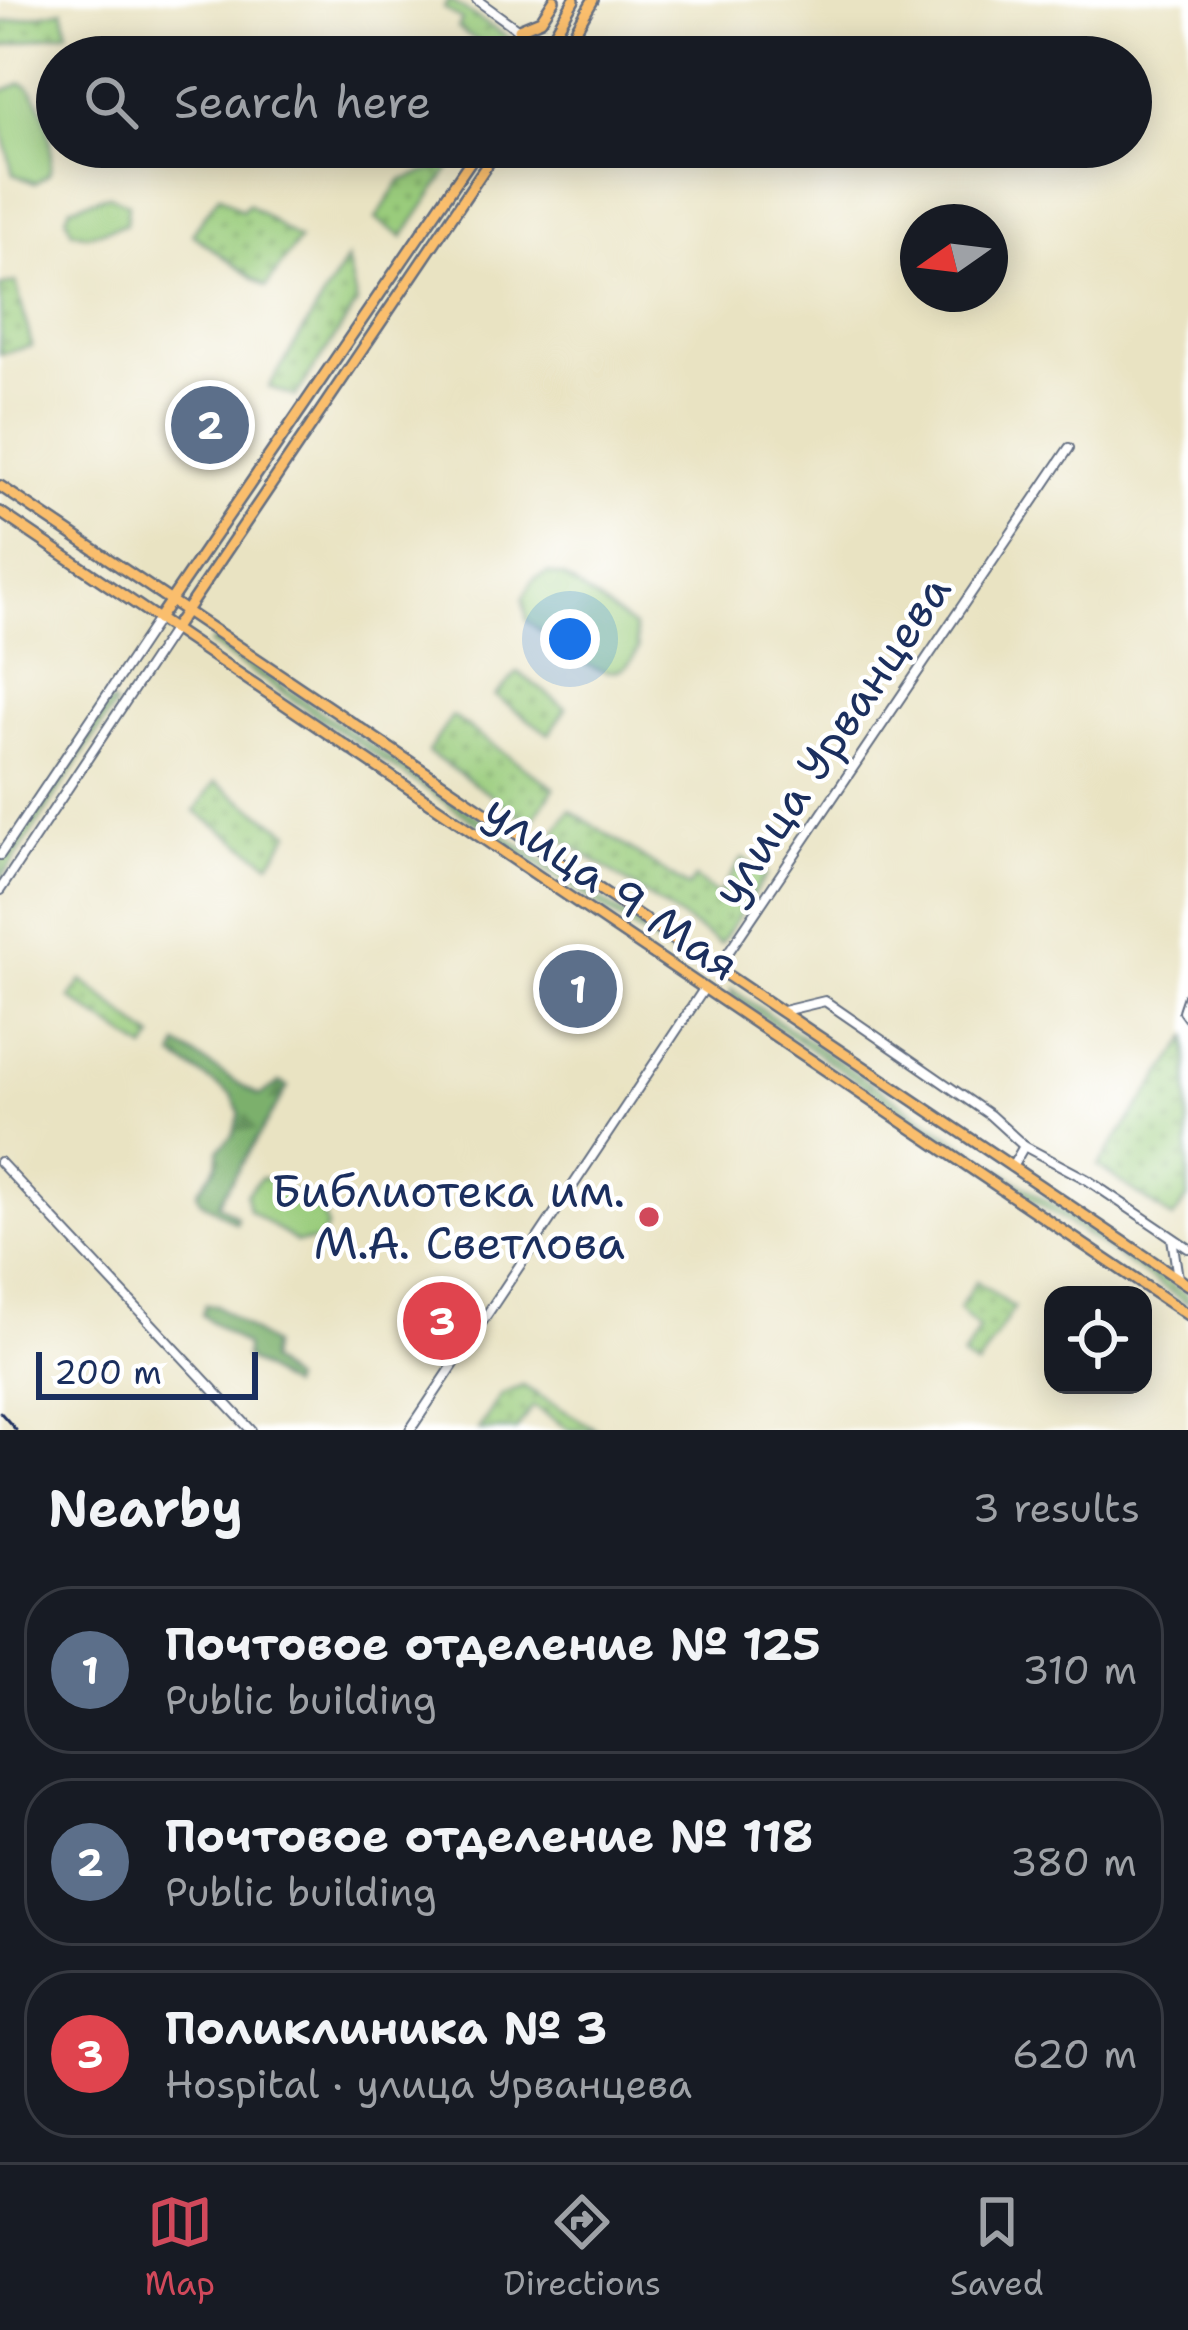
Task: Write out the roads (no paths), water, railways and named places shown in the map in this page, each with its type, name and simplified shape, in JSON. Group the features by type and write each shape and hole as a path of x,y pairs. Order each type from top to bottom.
{"main road":[{"path":"520,29 541,20 554,0"},
{"path":"559,36 574,0"},
{"path":"566,36 593,0"},
{"path":"158,620 466,168"},
{"path":"173,630 485,168"},
{"path":"388,283 402,292"},
{"name":"улица 9 Мая","path":"0,486 1183,1282"},
{"name":"улица 9 Мая","path":"0,512 1188,1315"},
{"name":"улица Урванцева","path":"704,989 719,966"}],"street":[{"path":"477,0 528,36"},
{"name":"улица Урванцева","path":"719,966 1069,448"},
{"path":"0,855 158,620"},
{"path":"0,890 173,630"},
{"path":"110,694 125,704"},
{"name":"улица Урванцева","path":"410,1430 704,989"},
{"path":"1188,996 1183,1011 1188,1018"},
{"path":"783,1010 825,1001 990,1115 1024,1145 1086,1178 1188,1248"},
{"path":"1012,1167 1024,1145"},
{"path":"0,1162 251,1430"},
{"path":"1172,1237 1183,1282"}],"railway":[{"path":"0,1412 16,1430"}],"place":[{"name":"Почтовое отделение № 118","path":"210,425"},
{"name":"Почтовое отделение № 125","path":"578,989"},
{"name":"Библиотека им. М.А. Светлова","path":"649,1217"},
{"name":"Поликлиника № 3","path":"442,1321"}]}
